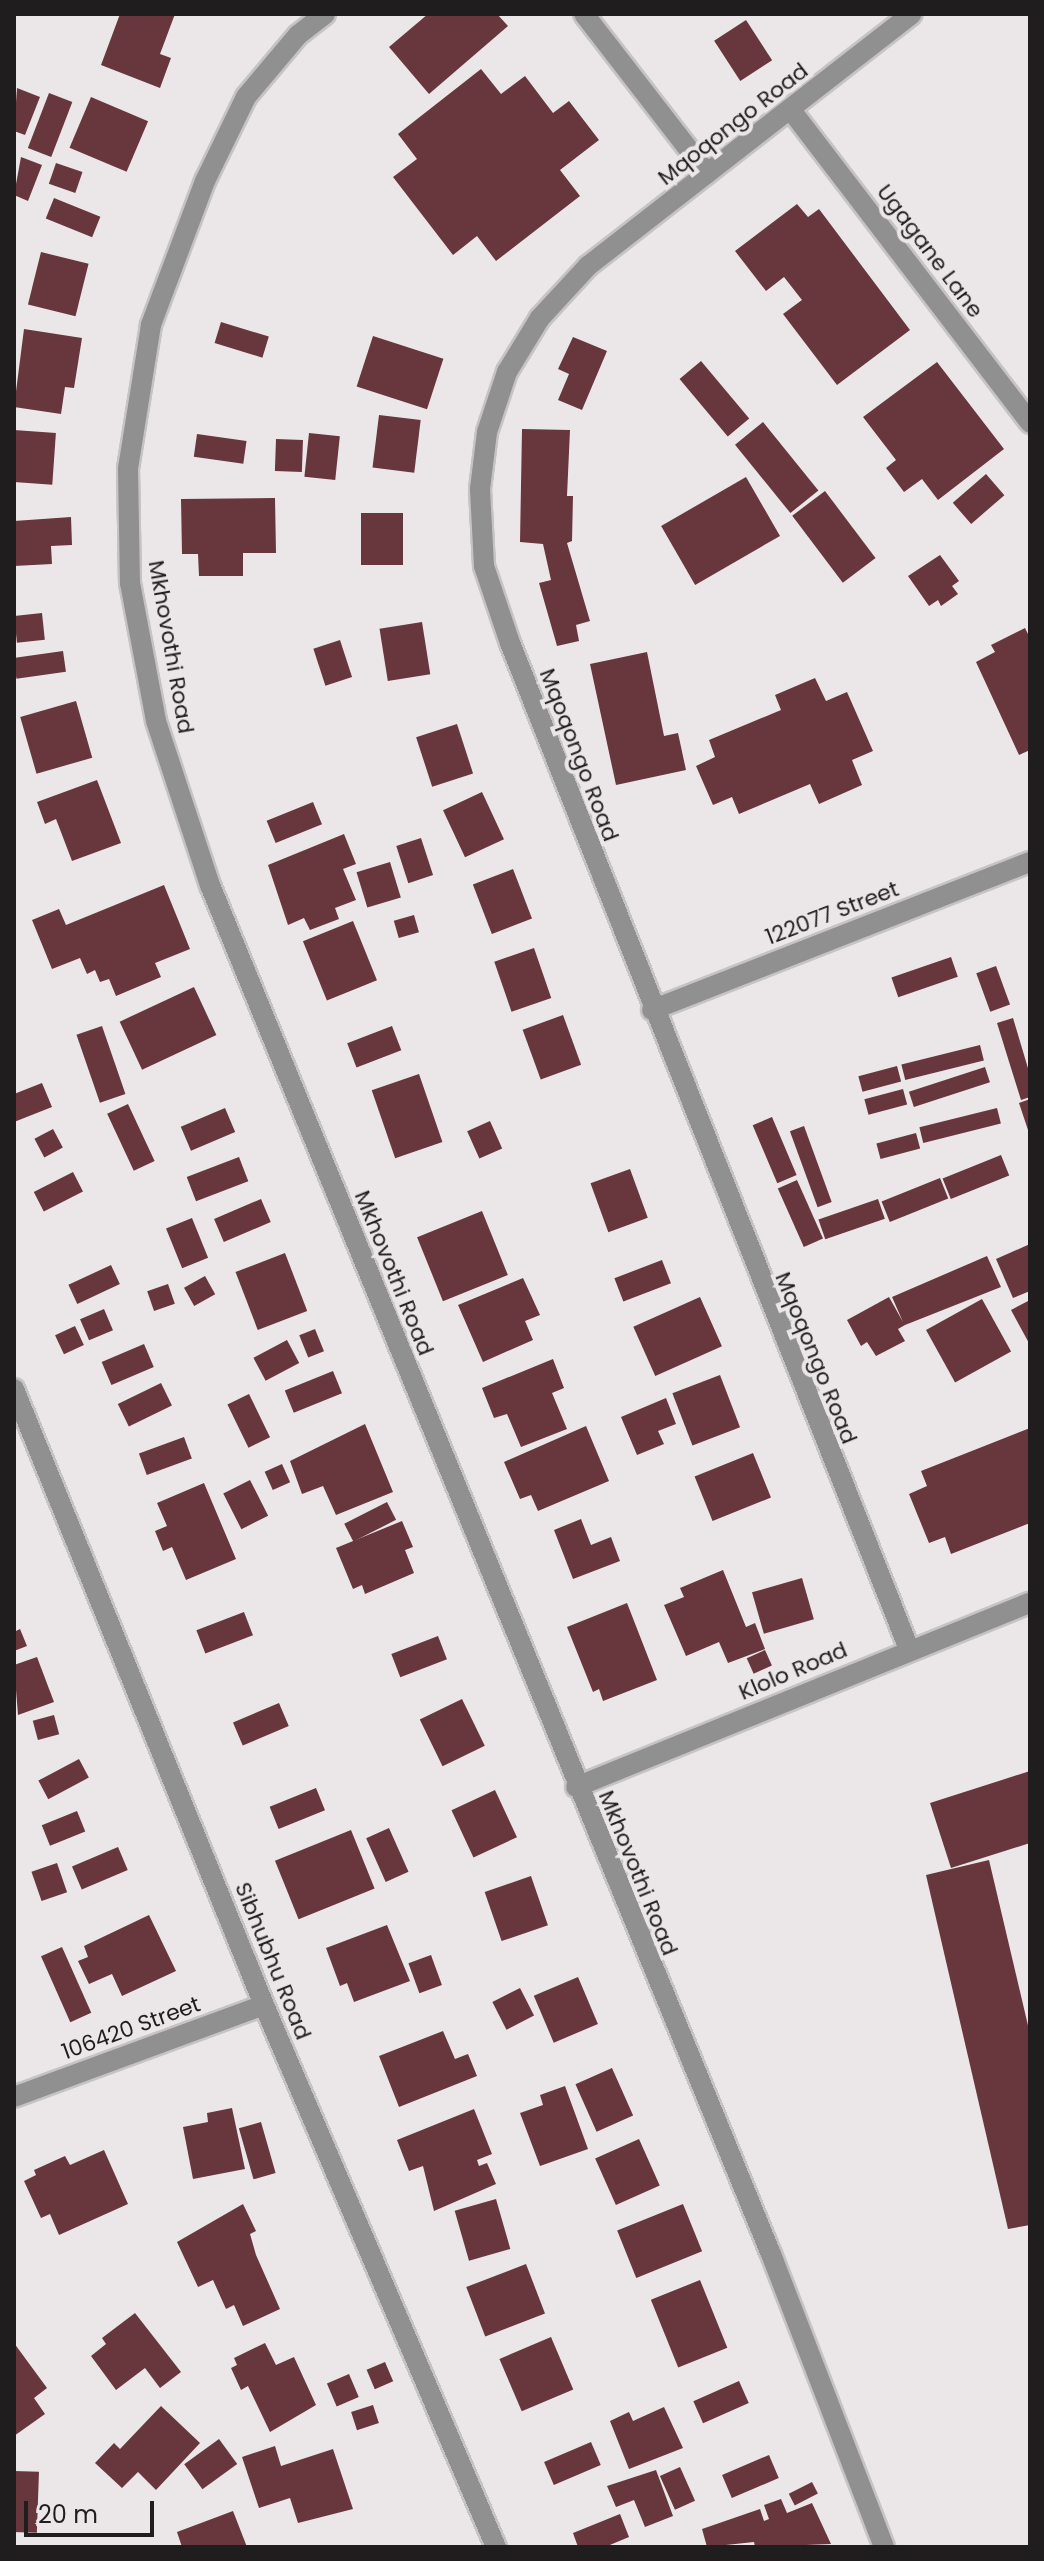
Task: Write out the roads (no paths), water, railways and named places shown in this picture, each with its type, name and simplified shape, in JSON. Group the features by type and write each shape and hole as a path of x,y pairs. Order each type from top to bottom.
{"street":[{"name":"Mkhovothi Road","path":"325,14 298,35 246,97 205,181 151,325 128,469 130,583 156,721 210,885 576,1787 771,2254 884,2547"},
{"path":"584,14 707,173"},
{"name":"Mqoqongo Road","path":"909,1649 652,1010 510,643 484,566 480,489 487,432 507,372 540,318 588,266 912,14"},
{"name":"Ugagane Lane","path":"791,110 1030,423"},
{"name":"122077 Street","path":"652,1010 1030,862"},
{"name":"Sibhubhu Road","path":"14,1389 264,2005 496,2547"},
{"name":"Klolo Road","path":"576,1787 909,1649 1030,1603"},
{"name":"106420 Street","path":"14,2097 264,2005"}]}
